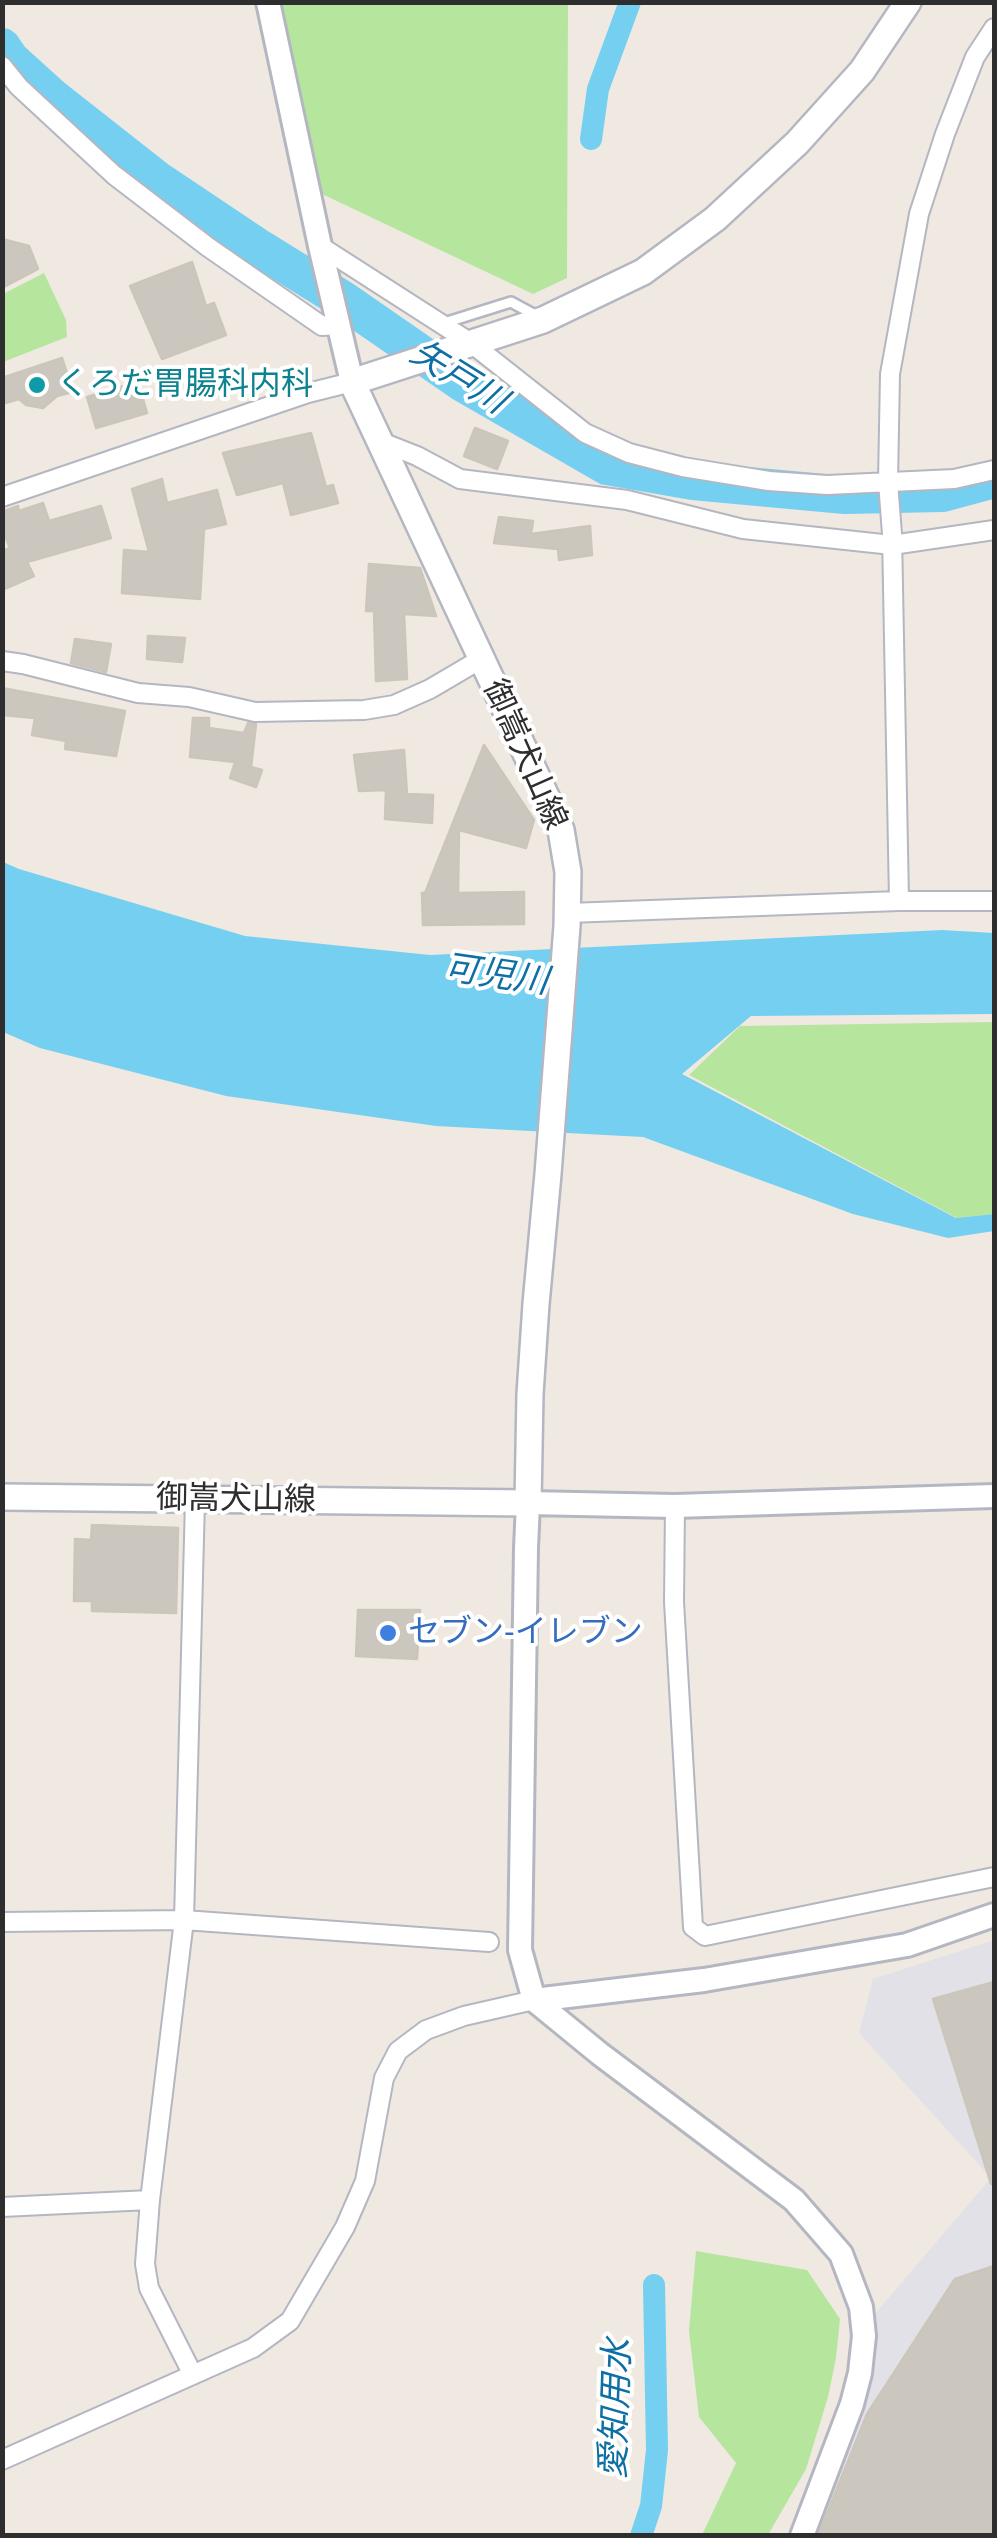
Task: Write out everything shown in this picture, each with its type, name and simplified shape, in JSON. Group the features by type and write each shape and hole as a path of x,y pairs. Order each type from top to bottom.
{"main road":[{"path":"352,382 543,320 643,272 714,218 810,129 862,70 908,2"},
{"name":"御嵩犬山線","path":"2,1497 528,1502 534,1322 568,919 568,872 561,830 352,382"}],"street":[{"path":"2,497 308,393 352,382 268,2"},
{"path":"899,900 888,482 890,374 919,214 975,57 994,28"},
{"path":"2,66 19,87 130,187 208,247 322,326 339,325"},
{"path":"320,246 471,343 586,433 629,453 683,467 827,485 954,480 994,470"},
{"path":"379,441 460,480 627,500 743,529 892,540 994,530"},
{"path":"2,661 138,693 190,696 255,712 364,710 394,705 481,659"},
{"path":"568,919 899,900 994,901"},
{"path":"802,2536 860,2373 864,2336 861,2306 841,2254 794,2200 534,2000 520,1950 528,1502 675,1506 994,1496"},
{"path":"194,2375 148,2288 145,2264 184,1920 195,1500"},
{"path":"675,1506 674,1602 693,1927 705,1936 994,1877"},
{"path":"2,2460 253,2348 290,2320 345,2227 366,2180 384,2078 398,2051 426,2030 464,2016 534,2000 704,1980 907,1945 994,1916"},
{"path":"2,1922 184,1920 488,1942"},
{"path":"2,2207 150,2200"}],"lane":[{"path":"441,324 512,302 543,320"}],"shaded area":[{"path":"994,1940 994,2535 802,2536 848,2417 874,2315 991,2178 859,2033 873,1979"}],"green space":[{"path":"282,3 568,3 567,278 533,294 322,194"},
{"path":"44,273 66,320 67,337 3,362 3,294"},
{"path":"994,1022 994,1214 957,1218 689,1075 740,1026"},
{"path":"696,2251 807,2270 840,2319 828,2397 806,2469 768,2535 702,2535 736,2463 699,2417 689,2331"}],"water":[{"name":"可児川","path":"3,862 245,936 430,955 942,930 994,933 994,1014 751,1016 682,1074 956,1218 994,1214 994,1231 948,1238 853,1214 643,1137 436,1126 226,1096 40,1048 3,1032"}],"building":[{"path":"2,239 29,246 38,269 2,288"},
{"path":"192,262 206,306 214,303 226,335 162,359 130,286"},
{"name":"くろだ胃腸科内科","path":"62,358 73,392 57,396 43,408 26,405 19,399 2,404 2,378"},
{"path":"138,382 147,413 96,428 87,397"},
{"path":"475,428 508,441 497,469 464,456"},
{"path":"311,433 326,487 333,485 338,503 291,515 283,483 237,495 223,453"},
{"path":"162,479 167,503 217,490 226,524 204,529 200,599 122,593 124,550 149,552 132,489"},
{"path":"43,503 49,521 101,506 111,538 27,562 34,576 2,590 2,551 10,548 2,529 2,512"},
{"path":"499,517 533,521 531,534 590,526 592,555 559,560 558,549 494,543"},
{"path":"369,564 420,568 436,616 404,614 407,679 376,681 374,611 366,611"},
{"path":"148,636 185,638 182,662 147,659"},
{"path":"75,639 111,644 106,672 71,663"},
{"path":"2,688 125,711 116,756 65,749 66,741 32,735 35,718 2,715"},
{"path":"193,718 209,718 209,728 244,733 248,723 256,724 251,767 262,770 256,787 230,778 235,762 190,757"},
{"path":"484,745 534,820 526,848 459,830 458,893 524,892 524,924 423,925 422,893"},
{"path":"404,750 407,794 433,795 432,823 385,819 386,790 359,791 354,755"},
{"path":"92,1525 178,1528 176,1613 92,1611 92,1601 74,1601 75,1539 91,1540"},
{"name":"セブン-イレブン","path":"358,1610 420,1610 417,1659 356,1656"},
{"path":"994,1982 994,2184 991,2184 933,1999"},
{"path":"994,2266 994,2536 818,2536 867,2414 955,2279"}],"waterway":[{"name":"愛知用水","path":"591,139 598,89 630,2"},
{"name":"矢戸川","path":"2,47 53,98 156,179 463,383 607,466 693,481 845,495 943,493 994,479"},
{"name":"愛知用水","path":"641,2536 651,2506 657,2450 654,2285"}],"place":[{"name":"くろだ胃腸科内科","path":"37,385"},
{"name":"セブン-イレブン","path":"388,1633"}]}
